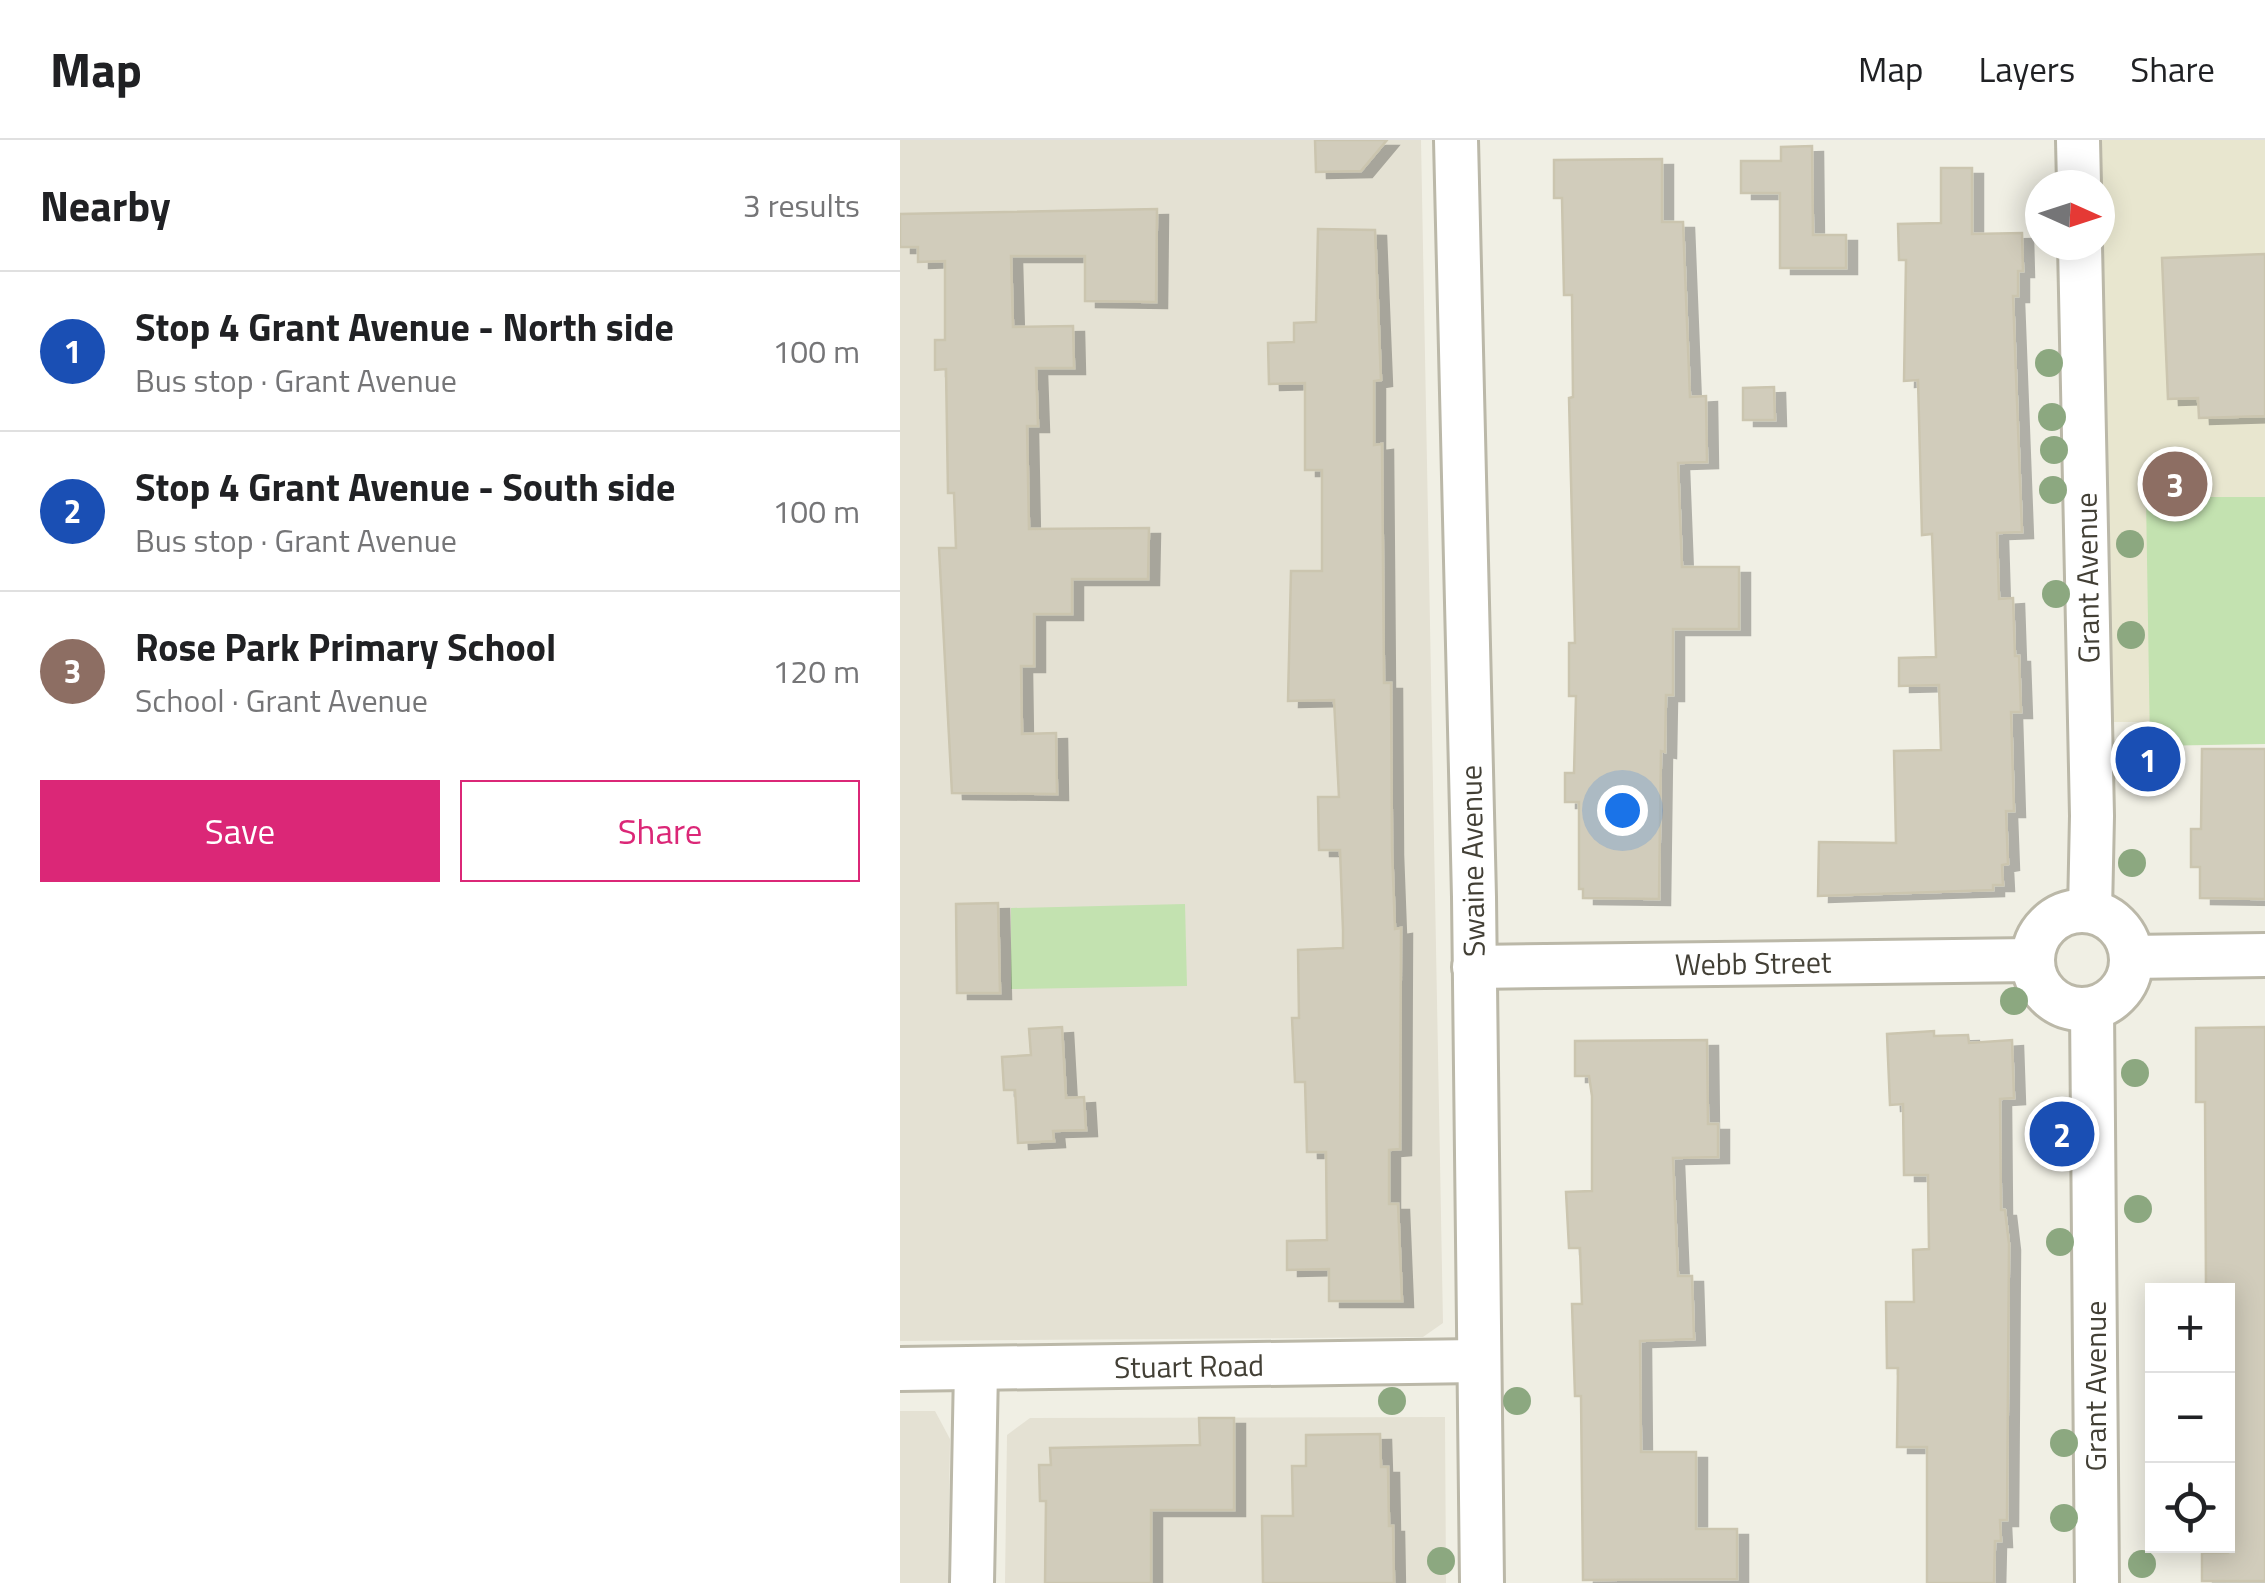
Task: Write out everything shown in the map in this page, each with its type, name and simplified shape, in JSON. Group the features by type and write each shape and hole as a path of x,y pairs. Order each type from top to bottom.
{"street":[{"name":"Swaine Avenue","path":"1456,140 1474,967 1482,1583"},
{"path":"2078,140 2079,170"},
{"name":"Grant Avenue","path":"2080,260 2092,816 2090,911"},
{"path":"2090,911 2120,928 2132,957 2122,990 2092,1009 2075,1010 2044,993 2032,960 2044,928 2057,917 2090,911"},
{"path":"2132,957 2265,956"},
{"name":"Webb Street","path":"1474,967 2032,960"},
{"name":"Grant Avenue","path":"2092,1009 2096,1583"},
{"name":"Stuart Road","path":"900,1369 1478,1361"},
{"path":"972,1583 976,1369"}],"shaded area":[{"path":"900,140 1421,140 1443,1323 1423,1337 900,1341"},
{"path":"2079,140 2265,140 2265,722 2090,722 2099,260 2115,260 2115,170 2093,170"},
{"path":"900,1411 935,1411 950,1439 948,1583 900,1583"},
{"path":"1445,1417 1446,1583 1005,1583 1007,1435 1030,1418"}],"green space":[{"path":"2146,497 2265,497 2265,744 2150,746"},
{"path":"1185,904 1187,986 1011,989 1011,908"}],"building":[{"path":"1315,140 1387,140 1361,171 1316,172"},
{"path":"1812,146 1813,235 1846,235 1846,268 1780,268 1780,193 1741,193 1741,161 1781,161 1781,147"},
{"path":"1662,159 1662,222 1683,222 1690,397 1706,396 1707,462 1678,463 1682,567 1739,567 1739,629 1673,629 1673,695 1666,695 1665,752 1661,751 1659,899 1583,898 1583,889 1579,889 1579,802 1565,802 1565,773 1574,773 1576,696 1569,696 1569,643 1575,643 1569,398 1573,397 1572,295 1564,295 1562,198 1554,198 1554,160"},
{"path":"1941,168 1972,168 1972,234 2022,233 2023,271 2018,271 2018,296 2013,296 2022,532 1997,533 1999,599 2013,598 2021,712 2011,712 2014,811 2006,811 2008,864 2002,865 2003,885 1993,885 1993,890 1818,896 1819,842 1896,843 1894,751 1941,750 1939,685 1899,686 1899,658 1936,657 1932,534 1922,535 1918,380 1904,381 1906,260 1899,260 1898,224 1941,223"},
{"path":"1157,209 1156,302 1085,301 1085,256 1011,256 1013,327 1073,326 1074,368 1036,368 1038,426 1027,426 1029,529 1149,528 1148,579 1072,579 1072,614 1034,614 1034,666 1021,666 1022,734 1056,733 1057,794 952,793 939,548 956,548 954,493 948,493 946,369 935,370 935,340 945,340 945,261 918,262 918,247 900,247 900,214"},
{"path":"1318,229 1375,230 1381,380 1374,381 1374,445 1382,444 1384,683 1391,683 1395,929 1401,928 1400,1149 1389,1150 1389,1204 1398,1204 1402,1301 1329,1301 1329,1269 1287,1270 1287,1241 1327,1240 1326,1152 1307,1152 1305,1082 1295,1082 1292,1018 1299,1018 1298,950 1343,948 1343,930 1340,850 1319,850 1318,797 1339,797 1334,700 1288,701 1291,571 1322,571 1322,470 1305,470 1305,383 1269,384 1268,343 1294,342 1294,323 1316,322"},
{"path":"2265,254 2265,416 2199,418 2198,398 2168,399 2162,258"},
{"path":"1774,387 1775,420 1743,420 1743,388"},
{"path":"2202,749 2265,749 2265,899 2200,898 2200,867 2191,867 2191,829 2201,829"},
{"path":"998,903 1000,993 957,993 956,904"},
{"path":"1062,1027 1066,1098 1084,1097 1086,1130 1053,1131 1054,1141 1018,1143 1015,1090 1004,1090 1002,1057 1031,1055 1029,1029"},
{"path":"2265,1027 2265,1581 2202,1581 2202,1553 2235,1553 2235,1283 2206,1283 2205,1102 2196,1102 2196,1028"},
{"path":"1934,1031 1934,1036 1968,1035 1969,1043 2012,1040 2014,1098 2000,1099 2001,1210 2005,1210 2009,1244 2007,1520 2000,1520 2001,1541 1995,1541 1994,1583 1927,1583 1927,1447 1897,1447 1898,1368 1887,1368 1886,1302 1914,1302 1913,1250 1929,1249 1928,1175 1904,1175 1903,1104 1890,1105 1887,1034"},
{"path":"1707,1040 1708,1124 1718,1124 1718,1157 1673,1158 1678,1276 1692,1276 1694,1339 1640,1341 1641,1452 1696,1452 1696,1529 1737,1529 1737,1579 1583,1580 1581,1396 1575,1396 1572,1304 1582,1304 1580,1248 1569,1248 1566,1192 1592,1191 1592,1096 1589,1076 1575,1076 1575,1041"},
{"path":"1199,1418 1234,1418 1234,1510 1151,1510 1151,1583 1045,1583 1046,1501 1040,1501 1039,1465 1051,1465 1050,1448 1200,1445"},
{"path":"1380,1434 1381,1467 1388,1467 1394,1583 1263,1583 1262,1516 1293,1516 1292,1466 1306,1466 1306,1435"}],"place":[{"name":"Rose Park Primary School","path":"2175,484"},
{"name":"Stop 4 Grant Avenue - North side","path":"2148,759"},
{"name":"Stop 4 Grant Avenue - South side","path":"2062,1134"}]}
